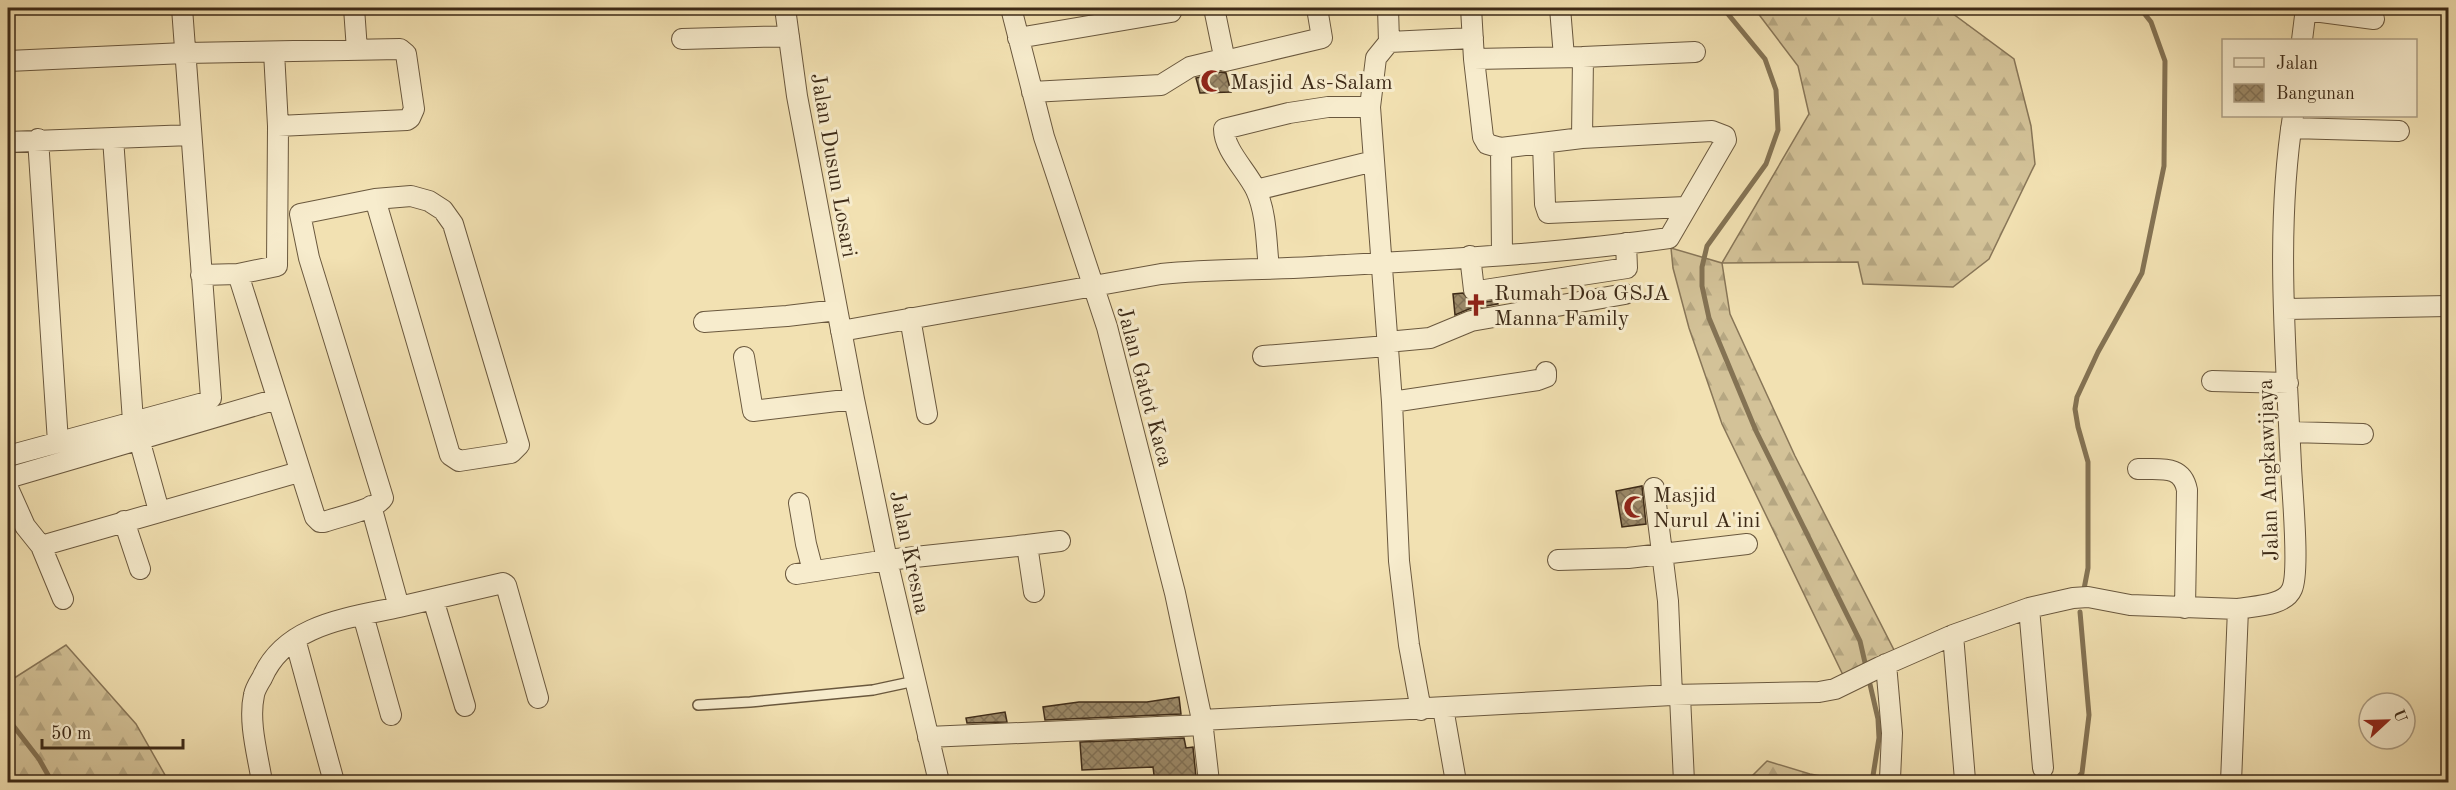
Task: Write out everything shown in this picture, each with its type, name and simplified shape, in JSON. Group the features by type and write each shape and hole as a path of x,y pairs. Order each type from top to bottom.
{"street":[{"path":"8,456 133,420 207,402 211,398 182,8"},
{"path":"354,8 357,50"},
{"name":"Jalan Dusun Losari","path":"785,8 797,96 841,331"},
{"name":"Jalan Gatot Kaca","path":"1011,8 1044,137 1107,327 1136,437 1175,593 1203,722 1209,783"},
{"path":"1018,38 1171,12 1173,8"},
{"path":"1214,8 1223,59"},
{"path":"1032,92 1161,85 1190,67 1322,38 1317,8"},
{"path":"1388,8 1389,42 1376,58 1370,106 1392,402 1399,561 1409,645 1420,710"},
{"path":"841,331 1161,274 1502,255 1669,238 1726,140 1723,133 1712,130 1582,138 1501,148 1487,144 1483,137 1471,8"},
{"path":"1560,8 1563,57"},
{"path":"2302,39 2306,9 2374,19"},
{"path":"682,39 789,36"},
{"path":"1389,42 1473,38"},
{"path":"8,61 185,53 400,49 406,54 414,109 407,120 278,126"},
{"path":"274,52 278,126 277,266"},
{"path":"1474,59 1695,52"},
{"path":"1582,138 1584,57"},
{"path":"1269,268 1264,215 1256,190 1228,144 1223,131 1226,127 1288,113 1328,107 1370,106"},
{"path":"2292,122 2398,131"},
{"name":"Jalan Angkawijaya","path":"928,737 1676,696 1819,692 1835,689 1953,635 2029,608 2088,597 2130,605 2185,608 2238,609 2275,602 2288,595 2294,582 2286,309 2285,179 2292,122"},
{"path":"8,142 191,135"},
{"path":"113,138 133,420"},
{"path":"38,140 58,442"},
{"path":"1543,143 1545,204 1548,213 1686,207"},
{"path":"1501,148 1502,255"},
{"path":"1256,190 1374,161"},
{"path":"278,215 300,213 375,200 411,196 429,201 443,210 453,224 519,445 512,453 459,461 450,455 375,200"},
{"path":"238,274 315,517 320,522 381,502 383,498 309,258 300,213"},
{"path":"1470,256 1474,290 1478,291 1628,268 1626,243"},
{"path":"201,274 238,274 309,258"},
{"path":"1263,356 1430,338 1471,321 1625,294"},
{"path":"2286,309 2448,306"},
{"path":"704,322 837,310"},
{"path":"910,318 927,414"},
{"name":"Jalan Kresna","path":"841,331 887,560 939,783"},
{"path":"744,357 753,411 854,399"},
{"path":"1392,402 1538,380 1546,377 1546,372"},
{"path":"2212,381 2288,383"},
{"path":"8,478 278,399"},
{"path":"2290,432 2363,434"},
{"path":"139,439 159,512"},
{"path":"2138,469 2180,473 2185,480 2187,490 2185,608"},
{"path":"41,546 299,472"},
{"path":"8,488 25,526 41,546 63,599"},
{"path":"1654,488 1664,554 1684,783"},
{"path":"799,503 806,544 805,572 887,560 1060,541"},
{"path":"371,506 399,607"},
{"path":"124,521 140,568"},
{"path":"1558,560 1664,554 1746,544"},
{"path":"1027,545 1034,592"},
{"path":"262,783 254,721 254,695 268,664 295,639 315,628 433,599 500,584 506,585 538,698"},
{"path":"433,599 465,706"},
{"path":"2029,608 2043,768"},
{"path":"2231,783 2238,609"},
{"path":"363,615 391,715"},
{"path":"1953,635 1965,780"},
{"path":"295,639 334,783"},
{"path":"1883,666 1892,733 1890,779"},
{"path":"1443,708 1456,783"}],"lane":[{"path":"698,705 852,692 894,687 915,681"}],"green space":[{"path":"1754,8 1945,8 2014,59 2031,126 2035,164 1989,259 1953,287 1863,284 1858,262 1722,263 1809,114 1798,66"},
{"path":"1671,248 1722,263 1730,314 1795,456 1895,652 1843,675 1722,424 1689,328 1673,268"},
{"path":"66,645 136,724 169,782 8,782 8,682"},
{"path":"1767,761 1810,774 1852,782 1746,782"}],"building":[{"name":"Masjid As-Salam","path":"1221,72 1226,73 1231,92 1200,93 1196,78"},
{"path":"1463,293 1471,302 1497,300 1498,304 1469,309 1455,315 1453,294"},
{"name":"Masjid Nurul A'ini","path":"1642,486 1646,524 1622,527 1616,491"},
{"path":"1179,697 1181,714 1045,720 1043,707 1079,702 1147,702"},
{"path":"1005,712 1007,722 967,723 966,718"},
{"path":"1184,738 1186,748 1193,747 1196,777 1155,783 1153,767 1082,770 1080,742"}],"waterway":[{"path":"1723,8 1765,59 1776,90 1778,130 1766,164 1707,246 1702,267 1702,286 1709,318 1756,431 1860,641 1878,719 1879,738 1872,782"},
{"path":"2084,589 2088,568 2088,462 2078,427 2075,409 2077,397 2098,352 2142,273 2164,166 2165,61 2151,22 2140,8"},
{"path":"2074,782 2082,773 2089,715 2080,612"},
{"path":"8,719 39,759 52,782"}],"place":[{"name":"Masjid As-Salam","path":"1212,81"},
{"name":"Rumah Doa GSJA Manna Family","path":"1476,305"},
{"name":"Masjid Nurul A'ini","path":"1635,507"}]}
